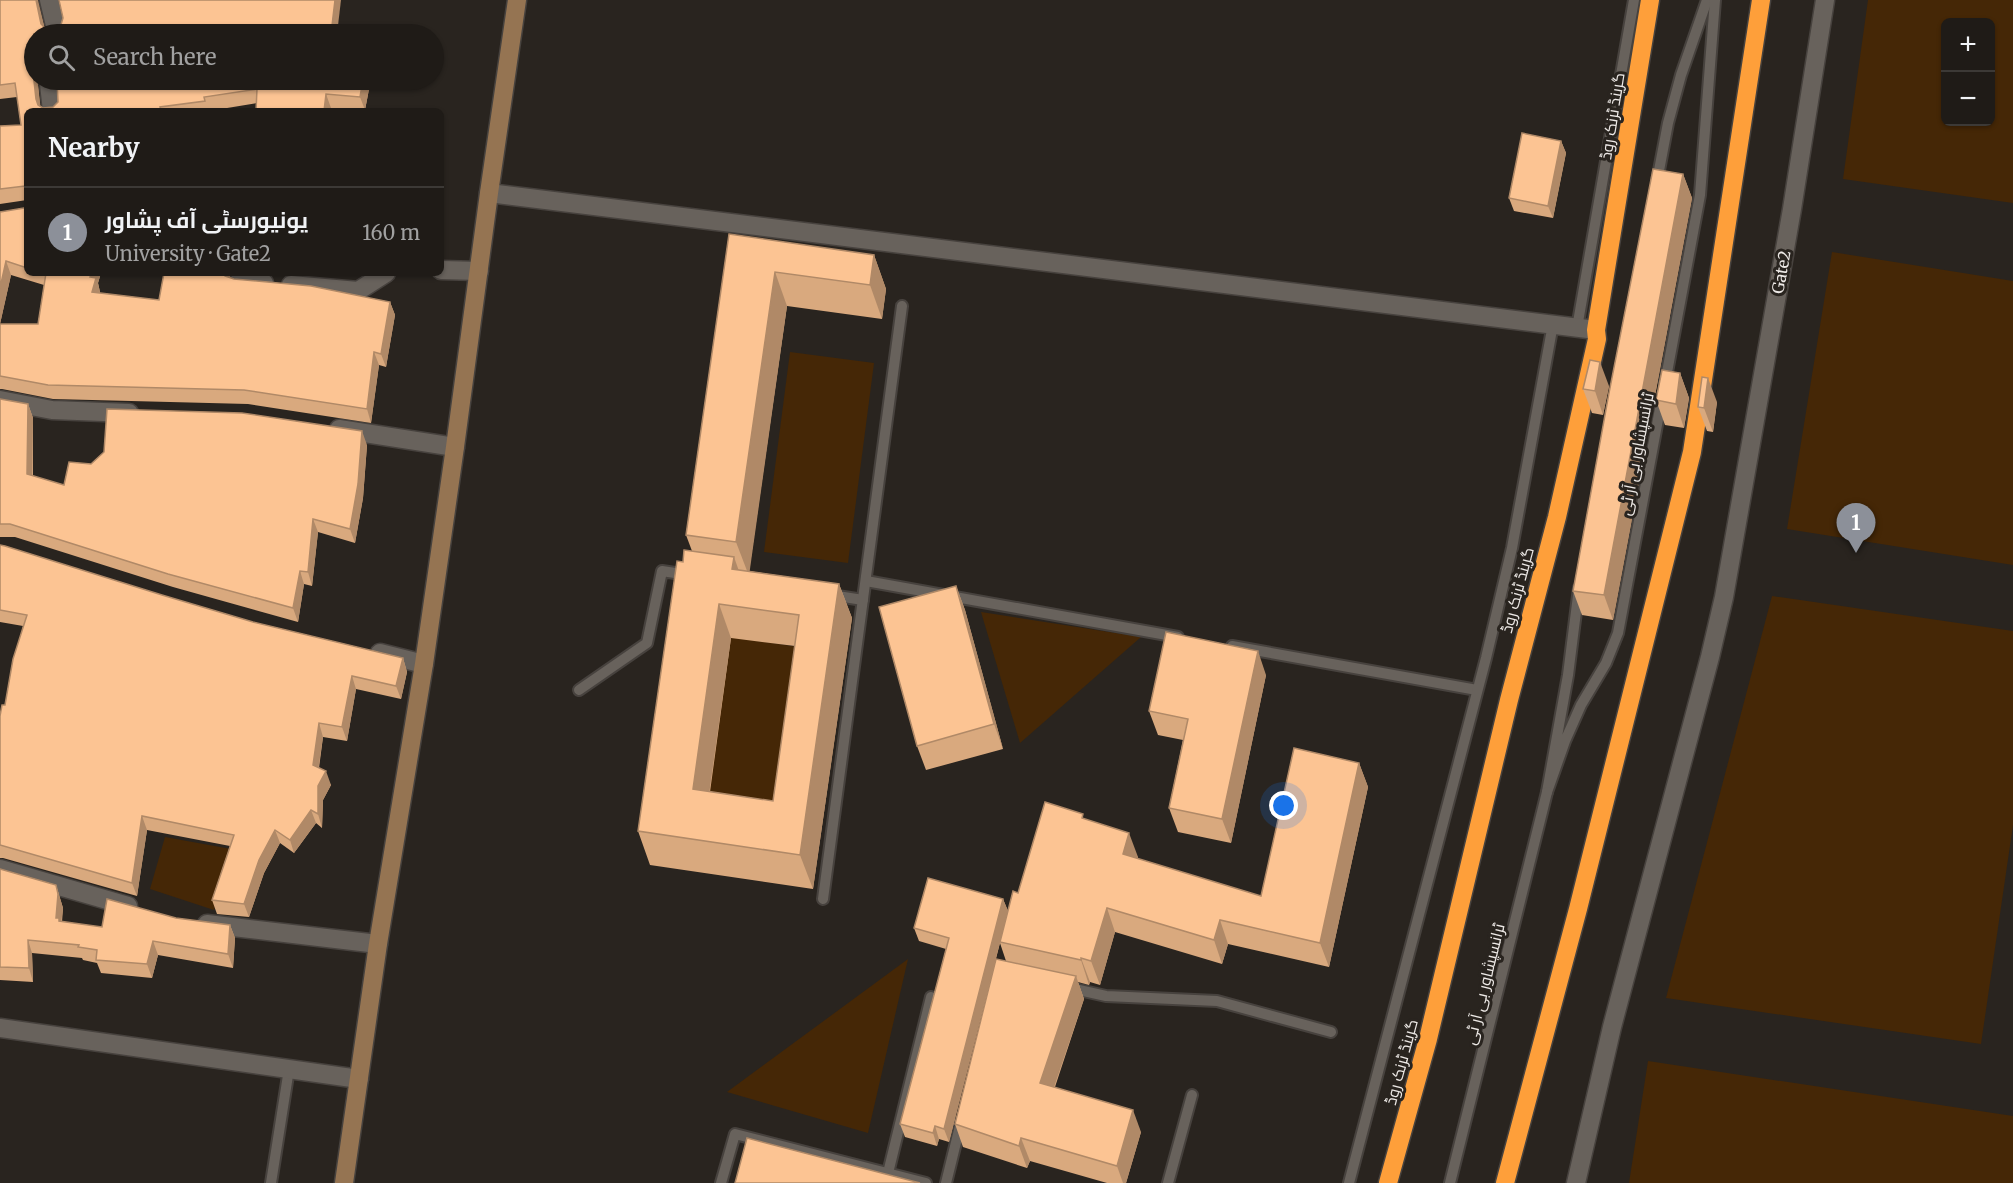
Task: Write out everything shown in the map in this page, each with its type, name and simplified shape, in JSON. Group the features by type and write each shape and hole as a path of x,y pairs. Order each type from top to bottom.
{"highway":[{"name":"گرینڈ ٹرنک روڈ","path":"1388,1183 1428,1039 1509,700 1557,517 1597,339 1596,330 1650,0"},
{"path":"1505,1183 1578,909 1692,452 1761,0"}],"street":[{"path":"49,0 55,24"},
{"path":"344,1183 378,944 424,664 516,0"},
{"name":"Gate2","path":"1576,1183 1612,1027 1724,597 1792,209 1825,0"},
{"path":"50,90 52,108"},
{"path":"489,193 1596,330"},
{"path":"444,270 479,271"},
{"path":"241,276 240,281 358,291 381,276"},
{"path":"0,400 52,411 146,414"},
{"path":"317,426 455,447"},
{"path":"366,650 424,664"},
{"path":"0,869 150,912"},
{"path":"195,922 378,944"},
{"path":"0,1028 359,1079"}],"lane":[{"path":"1577,328 1634,0"},
{"path":"1654,196 1668,123 1681,75 1707,0"},
{"name":"ٹرانسپشاور بی آر ٹی","path":"1547,792 1581,705 1606,663 1618,633 1700,195 1715,0"},
{"path":"823,899 902,306"},
{"path":"1349,1183 1486,658 1512,548 1553,324"},
{"path":"579,690 647,644 662,571 697,576"},
{"path":"866,581 1192,639"},
{"name":"ٹرانسپشاور بی آر ٹی","path":"1450,1183 1547,792 1568,675 1580,581"},
{"path":"816,593 863,600"},
{"path":"1216,643 1477,690"},
{"path":"1063,986 1106,996 1217,1001 1331,1032"},
{"path":"888,1173 931,997"},
{"path":"272,1183 289,1069"},
{"path":"1168,1183 1192,1095"},
{"path":"946,1183 963,1116"},
{"path":"721,1183 735,1134 926,1183"}],"shaded area":[{"path":"1868,0 2013,0 2013,203 1843,179"},
{"path":"1832,252 2013,281 2013,565 1787,529"},
{"path":"790,352 874,363 848,563 764,552"},
{"path":"1772,596 2013,631 2013,825 1981,1044 1666,998"},
{"path":"981,612 1141,637 1020,743"},
{"path":"731,637 812,649 786,835 705,823"},
{"path":"165,837 231,849 214,910 150,889"},
{"path":"908,959 868,1133 727,1092"},
{"path":"1648,1061 2013,1116 2013,1183 1629,1183"}],"building":[{"path":"0,0 36,0 41,24 24,24 24,90 35,90 38,105 43,108 24,108 24,186 0,189 0,126 21,125 15,83 0,85"},
{"path":"59,0 335,0 332,24 61,24 63,18"},
{"path":"57,90 250,90 204,97 205,101 160,107 43,108 53,107 58,102"},
{"path":"257,90 361,90 360,97 326,94 324,108 256,108"},
{"path":"1522,133 1561,141 1548,206 1509,198"},
{"path":"1653,169 1683,174 1604,595 1573,591 1609,393"},
{"path":"24,208 24,267 6,261 0,288 0,212"},
{"path":"729,234 874,255 870,285 775,272 736,542 686,535"},
{"path":"46,276 90,276 96,278 92,292 159,300 163,276 225,276 234,279 311,286 390,302 381,354 374,352 367,409 244,390 48,385 0,376 0,324 38,324"},
{"path":"1590,360 1600,362 1595,391 1583,389"},
{"path":"1662,370 1680,373 1676,404 1656,400"},
{"path":"1702,377 1708,378 1704,408 1698,407"},
{"path":"0,399 28,404 27,474 64,485 69,462 91,464 104,452 107,409 242,413 362,431 358,484 350,529 313,519 308,572 300,571 293,608 168,574 10,524 0,524"},
{"path":"0,545 253,622 403,658 396,686 352,676 342,727 319,723 313,765 326,771 318,786 318,814 311,810 290,840 275,830 259,860 244,904 212,900 234,835 142,816 132,883 0,845 0,716 2,705 5,705 13,659 27,615 0,610"},
{"path":"684,550 734,557 732,569 839,584 800,855 638,831 677,561 683,562","holes":["719,604 799,615 773,801 693,789"]},
{"path":"956,586 994,724 917,746 879,607"},
{"path":"1166,632 1258,651 1222,819 1169,808 1188,719 1149,711"},
{"path":"1294,748 1359,763 1320,943 1220,920 1214,940 1107,908 1091,961 1000,942 1013,891 1018,893 1045,802 1083,814 1082,818 1129,833 1123,854 1261,896"},
{"path":"0,869 56,885 58,894 56,918 59,918 59,921 102,927 107,899 176,918 230,925 228,954 153,941 147,964 96,960 97,950 78,947 79,945 28,940 29,968 0,967"},
{"path":"928,878 1003,899 944,1129 935,1126 933,1133 900,1124 949,938 914,928"},
{"path":"996,959 1076,976 1040,1083 1133,1110 1117,1166 1021,1138 1019,1146 955,1124"},
{"path":"747,1138 920,1183 735,1183"}],"place":[{"name":"یونیورسٹی آف پشاور","path":"1856,553"}]}
